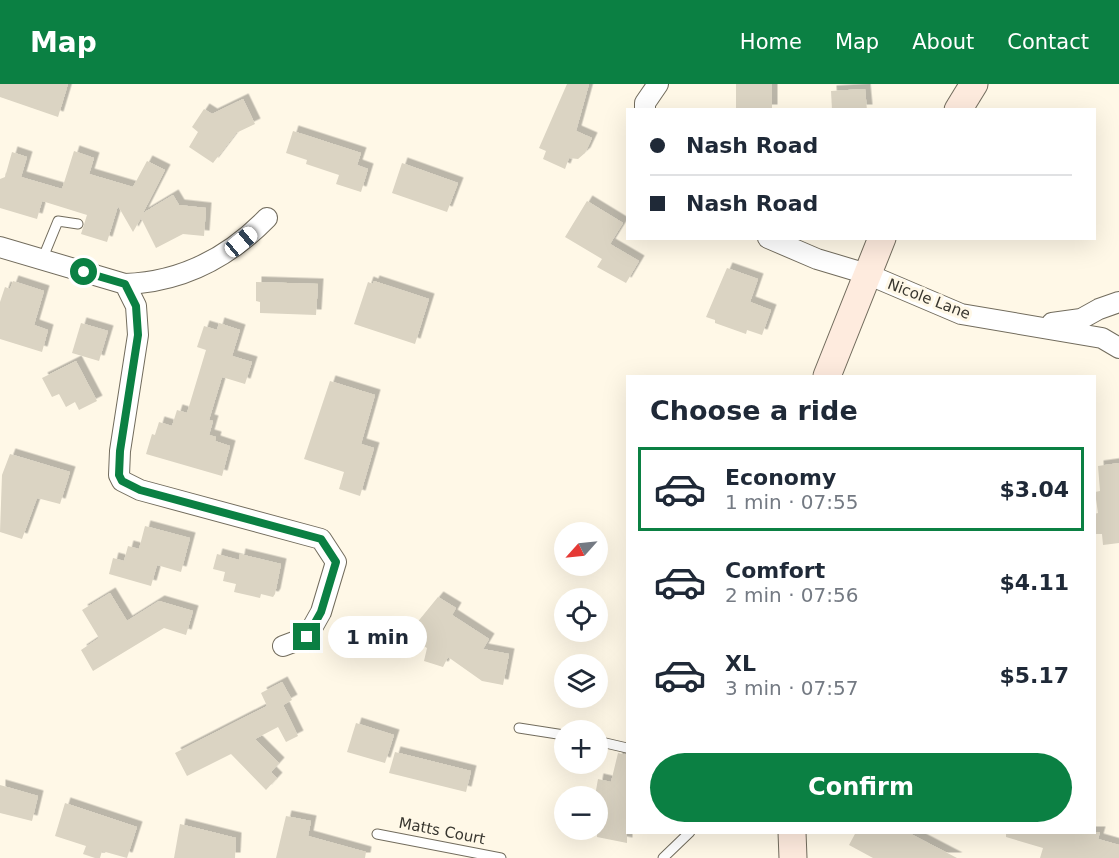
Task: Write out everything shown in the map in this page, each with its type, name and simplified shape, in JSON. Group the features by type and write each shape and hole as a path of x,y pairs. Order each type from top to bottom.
{"street":[{"path":"645,108 645,103 658,84"},
{"path":"959,108 974,84"},
{"path":"0,247 125,284 162,281 196,269 234,247 267,218"},
{"name":"Nicole Lane","path":"773,240 818,259 867,274 961,314 1102,338 1119,348"},
{"path":"827,375 881,240"},
{"path":"125,284 136,306 138,335 120,451 119,475 122,481 140,490 321,539 336,562 321,612 307,637 283,646"},
{"name":"Nicole Lane","path":"1029,326 1081,319 1119,302"},
{"path":"792,834 793,858"}],"lane":[{"path":"42,260 58,221 78,224"},
{"path":"519,728 554,733"},
{"path":"608,744 626,748"},
{"name":"Matts Court","path":"377,834 501,858"},
{"path":"663,858 688,834"}],"building":[{"path":"0,84 68,84 58,117 0,97"},
{"path":"567,84 589,84 576,131 592,138 585,153 578,159 569,158 565,169 543,159 546,151 539,148"},
{"path":"736,84 772,84 772,108 736,108"},
{"path":"865,89 867,108 832,108 831,91"},
{"path":"243,99 255,124 236,133 213,163 189,147 198,132 192,127 204,109 212,114"},
{"path":"293,131 361,153 357,165 368,169 361,192 336,184 339,175 306,164 307,160 286,153"},
{"path":"74,151 94,158 89,174 133,187 147,161 165,170 143,213 173,195 179,205 206,208 204,236 183,234 156,248 141,218 133,232 118,206 107,242 81,234 87,215 42,201 37,219 0,208 0,179 5,177 12,152 27,157 21,177 62,189"},
{"path":"402,163 458,183 447,212 392,193"},
{"path":"587,201 623,223 610,244 639,261 626,283 597,267 602,259 565,237"},
{"path":"727,268 758,279 750,302 771,310 762,335 747,330 746,334 715,323 715,320 706,317"},
{"path":"13,281 44,291 34,325 48,330 42,352 0,339 0,302 5,287 10,289"},
{"path":"374,281 429,299 415,344 354,324 368,282 373,284"},
{"path":"256,282 318,284 316,315 260,313 260,302 256,301"},
{"path":"81,323 108,331 99,361 72,353"},
{"path":"219,323 240,330 232,356 252,362 245,384 222,377 209,420 213,421 209,435 216,437 215,441 230,446 222,476 146,454 152,434 155,435 159,422 172,426 177,410 187,413 206,350 197,347 204,326 217,330"},
{"path":"76,361 97,401 79,410 75,402 66,407 59,394 52,397 42,378"},
{"path":"330,381 375,395 361,444 374,448 360,496 339,489 344,472 304,459"},
{"path":"10,454 70,472 60,504 37,498 22,539 0,532 2,475"},
{"path":"1119,463 1119,543 1103,545 1102,534 1096,534 1096,514 1098,513 1096,492 1100,491 1098,466"},
{"path":"145,526 190,538 181,572 157,565 151,586 109,574 113,558 124,561 128,546 139,549"},
{"path":"217,554 239,560 240,554 281,564 273,597 261,594 260,598 234,592 236,584 223,581 225,572 213,569"},
{"path":"110,593 127,621 159,601 193,611 186,635 164,628 93,671 81,650 99,638 82,610"},
{"path":"438,597 456,608 452,615 489,639 483,649 509,654 503,685 482,681 448,657 443,667 424,661 427,648 407,635"},
{"path":"349,628 380,637 375,657 343,648"},
{"path":"282,682 292,700 283,705 298,736 286,742 278,727 255,739 279,763 271,772 277,778 266,790 231,754 187,776 175,753 267,706 261,693"},
{"path":"356,723 394,735 385,763 347,752"},
{"path":"395,752 471,771 466,792 389,773"},
{"path":"618,753 626,755 627,843 608,839 608,786 597,786 598,779 611,782"},
{"path":"0,785 38,796 32,821 0,813"},
{"path":"65,803 137,827 127,858 102,851 100,858 95,858 83,854 86,846 55,836"},
{"path":"286,816 311,821 308,836 366,852 365,858 276,858"},
{"path":"180,824 236,838 235,858 174,858"},
{"path":"1100,832 1098,839 1119,845 1119,858 1040,858 1043,848 1006,837 1006,834 1096,834"},
{"path":"855,834 911,834 957,858 873,858 849,845"}],"route":[{"path":"84,272 125,284 138,313 138,335 118,467 122,481 140,490 321,539 336,562 321,612 307,637"}]}
